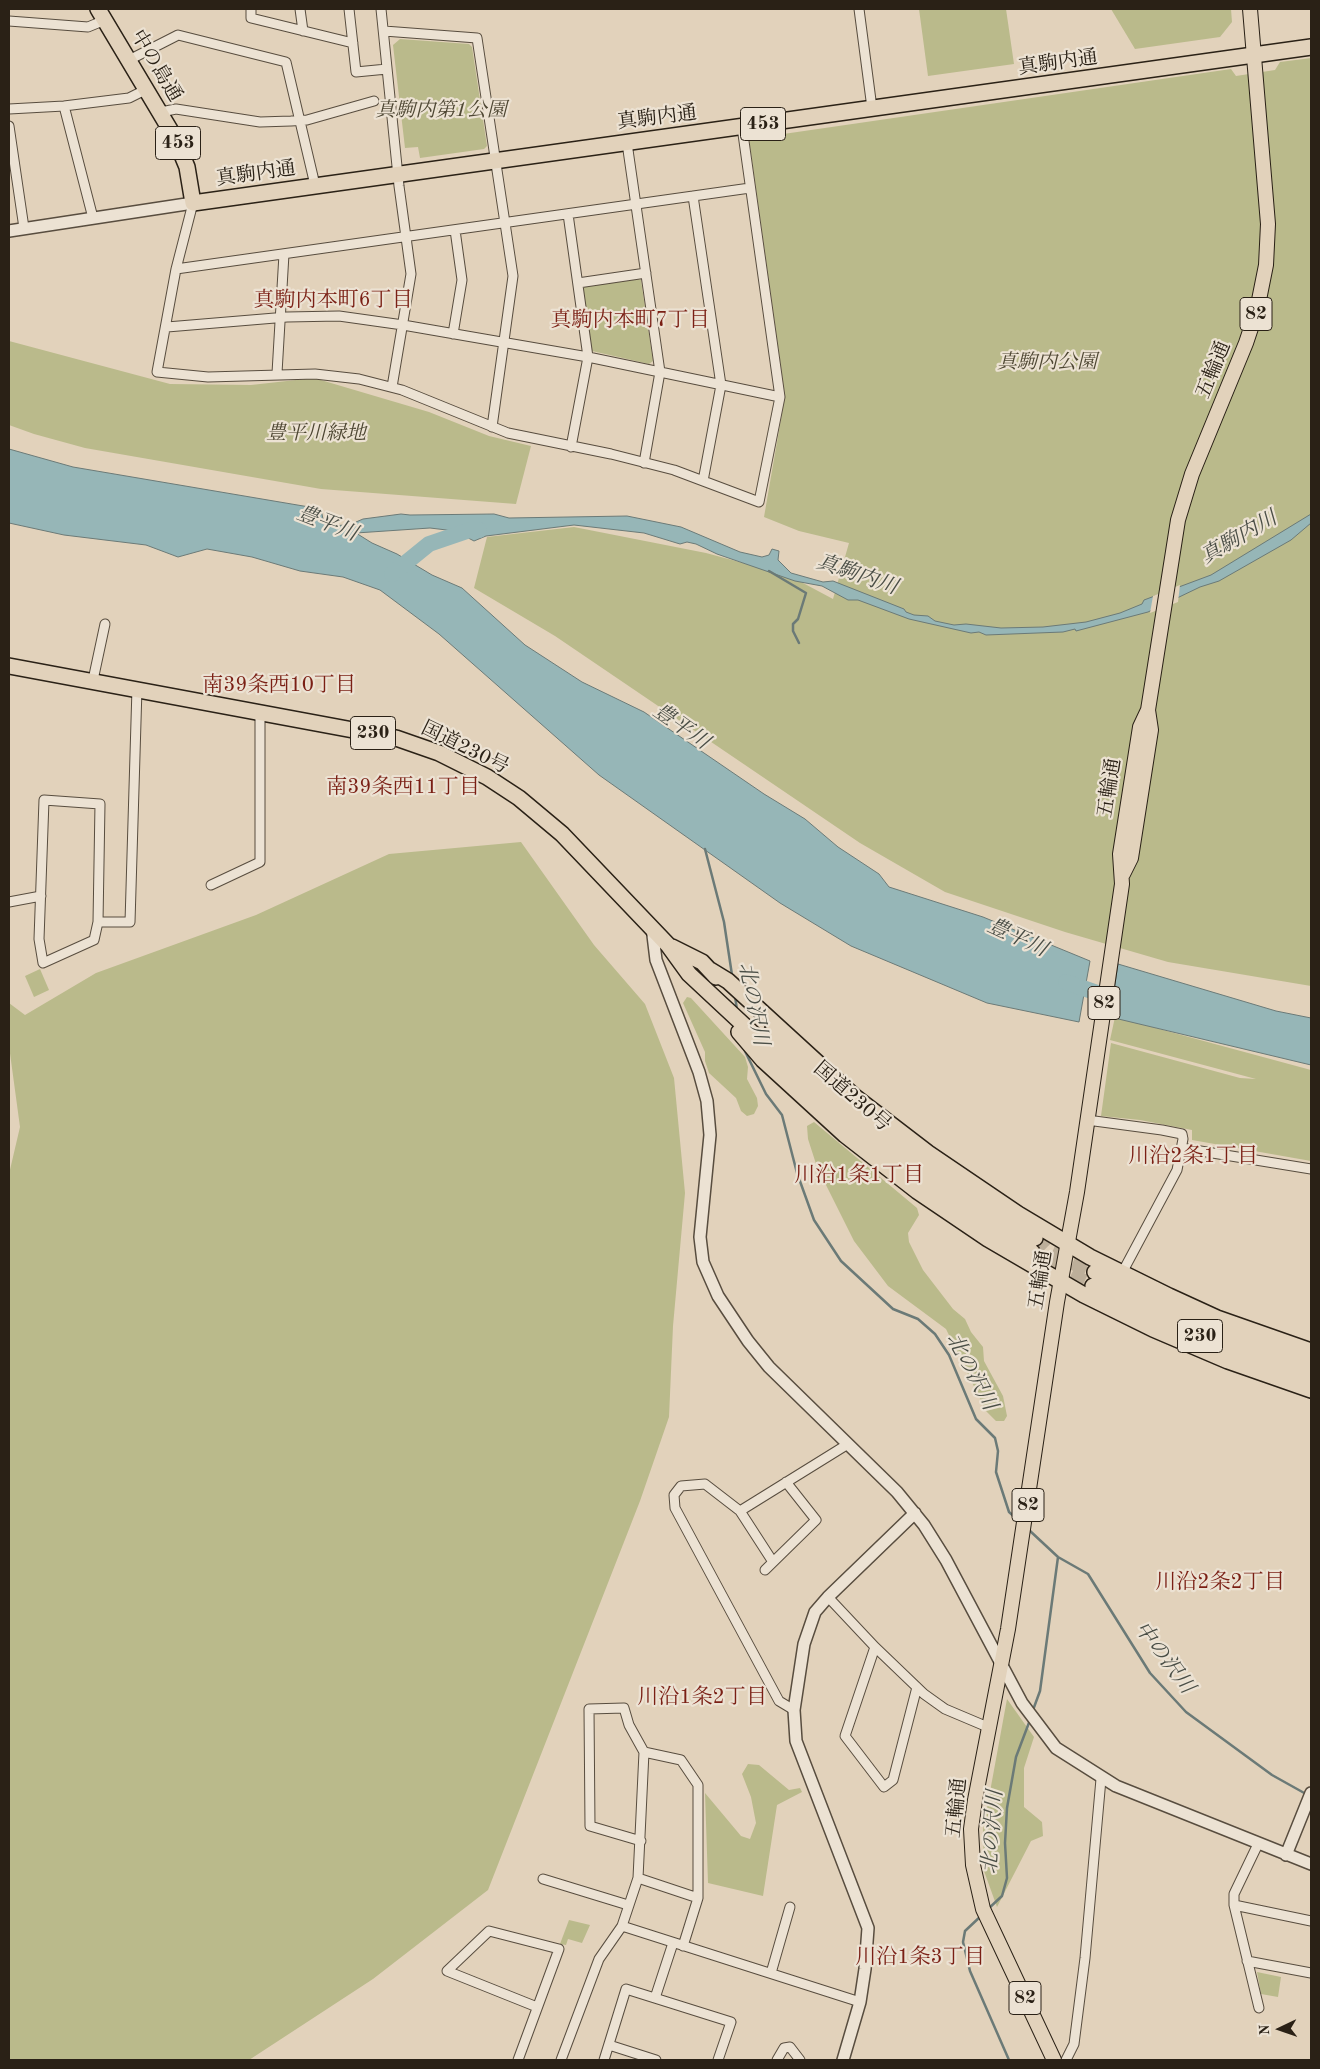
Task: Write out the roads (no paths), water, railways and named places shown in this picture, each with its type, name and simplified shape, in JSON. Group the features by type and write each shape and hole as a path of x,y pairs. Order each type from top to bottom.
{"highway":[{"name":"中の島通","path":"102,15 161,112 183,154 189,174 193,203"},
{"name":"真駒内通","path":"193,203 1311,47"},
{"name":"国道230号","path":"9,666 137,688 403,740 439,753 487,777 519,798 546,820 668,945 698,983 724,1010 810,1088 877,1145 926,1182 1034,1245 921,1162 843,1100 805,1065 702,962 668,945"},
{"path":"716,975 728,981 855,1097 928,1153 987,1194 1067,1243 1122,1273 1217,1318 1311,1351"},
{"name":"230","path":"724,1010 763,1060 816,1109 917,1191 988,1239 1060,1281"},
{"name":"230","path":"1311,1364 1235,1336 1094,1279 1180,1328 1311,1378"},
{"path":"1060,1281 1152,1329 1228,1362 1311,1390"}],"main road":[{"name":"五輪通","path":"1054,2060 983,1909 976,1881 971,1830 1022,1547 1060,1281 1087,1120 1123,875 1131,858 1136,829 1151,730 1148,710 1178,520 1192,474 1246,343 1257,310 1266,265 1268,224 1250,9"}],"street":[{"path":"250,9 251,18 353,43"},
{"path":"300,9 303,31"},
{"path":"349,9 356,72 388,69"},
{"path":"381,9 398,174 411,274 392,387"},
{"path":"859,9 872,108"},
{"path":"9,21 88,27 102,15"},
{"path":"384,31 477,38 513,276 492,427"},
{"path":"129,60 178,34 286,62 315,186"},
{"path":"9,109 64,106 129,98 147,89"},
{"path":"161,112 176,109 260,122 299,121 374,102"},
{"path":"64,106 93,218"},
{"path":"9,126 24,228"},
{"path":"193,203 176,269 167,327 157,372 181,376 216,377 277,373 359,379 392,387 508,433 644,463 703,481 759,502 780,397 742,127"},
{"path":"627,143 660,372 644,463"},
{"path":"176,269 750,188"},
{"path":"693,196 721,384 703,481"},
{"name":"真駒内通","path":"9,231 193,203"},
{"path":"568,214 588,357 572,447"},
{"path":"453,334 462,280 455,230"},
{"path":"277,373 284,254"},
{"path":"578,283 646,273"},
{"path":"167,327 280,318 339,316 403,325 504,344 588,357 780,397"},
{"path":"93,680 105,624"},
{"path":"98,922 130,922 137,688"},
{"path":"211,885 260,862 260,712"},
{"path":"44,800 100,804 98,922 94,940 43,963 39,939 41,896 44,800"},
{"path":"9,902 41,896"},
{"path":"652,928 656,960 700,1072 707,1101 710,1135 700,1237 703,1262 707,1275 718,1296 758,1355 915,1513 938,1545 1014,1690 1056,1748 1101,1778 1153,1802 1311,1864"},
{"path":"1087,1120 1129,1124 1182,1134 1182,1148 1177,1170 1122,1273"},
{"path":"1182,1148 1311,1169"},
{"path":"740,1511 848,1444"},
{"path":"765,1570 816,1520 786,1482"},
{"path":"773,1562 740,1511 704,1484 681,1486 674,1495 675,1508 779,1701 794,1710"},
{"path":"843,2060 860,2002 866,1969 868,1928 796,1741 794,1710 808,1628 815,1612 828,1597 915,1513"},
{"path":"828,1597 875,1648 944,1709 990,1728"},
{"path":"875,1648 844,1736 884,1787 893,1780 917,1687"},
{"path":"560,2060 600,1959 622,1926 638,1878 641,1841 644,1752 629,1725 624,1708 589,1709 590,1826 641,1841"},
{"path":"644,1752 681,1760 698,1785 698,1898 655,1998"},
{"path":"1066,2060 1074,2044 1083,1977 1101,1778"},
{"path":"1286,1855 1311,1793"},
{"path":"1258,1844 1234,1894 1234,1905 1259,2008"},
{"path":"638,1878 698,1898"},
{"path":"543,1879 628,1905"},
{"path":"1234,1905 1311,1921"},
{"path":"772,1973 790,1907"},
{"path":"622,1926 860,2002"},
{"path":"518,2060 559,1949 489,1931 447,1971 515,1996 537,2007"},
{"path":"1247,1961 1311,1974"},
{"path":"604,2060 626,1989 731,2022 718,2060"},
{"path":"609,2044 656,2060"},
{"path":"777,2060 784,2048 790,2047 800,2060"}],"water":[{"path":"9,449 73,467 321,509 323,519 331,526 345,525 354,528 356,522 363,519 401,514 494,514 509,518 627,516 681,527 740,552 762,557 769,555 772,549 779,551 778,560 791,573 823,582 833,581 904,609 906,612 914,615 928,616 935,621 954,625 966,624 1001,628 1043,627 1086,622 1120,613 1142,604 1144,600 1211,575 1311,514 1311,523 1291,540 1219,581 1200,587 1148,612 1076,631 1075,629 1063,632 986,635 979,632 971,633 909,619 858,600 848,600 822,586 795,581 717,554 696,544 687,542 680,544 644,533 574,525 486,536 474,541 455,531 430,528 356,533 432,575 462,588 525,645 582,682 644,712 764,794 805,819 838,847 879,874 889,887 983,917 1090,961 1079,1022 987,1003 851,946 780,903 599,775 439,634 380,590 343,577 300,571 252,557 207,549 178,557 146,545 64,535 9,523"},
{"path":"1118,964 1276,1011 1311,1018 1311,1065 1110,1017"}],"waterway":[{"name":"真駒内川","path":"392,574 429,544 470,530 479,530"},
{"path":"769,571 806,593 798,619 793,624 793,631 799,643"},
{"name":"北の沢川","path":"705,849 724,922 732,975"},
{"name":"豊平川","path":"1066,982 1120,1001"},
{"name":"北の沢川","path":"735,996 737,1010"},
{"name":"北の沢川","path":"742,1045 766,1094 782,1115 797,1173 814,1220 841,1261 893,1309 918,1319 935,1334 949,1355 976,1419 995,1438 998,1451 996,1472 1009,1512 1019,1521"},
{"name":"中の沢川","path":"1029,1530 1058,1557 1088,1574 1150,1673 1186,1712 1272,1775 1306,1794"},
{"name":"北の沢川","path":"1033,1710 1040,1691 1058,1557"},
{"name":"北の沢川","path":"988,1909 1002,1896 1007,1878 1005,1843 1007,1808 1016,1757 1030,1720"},
{"name":"北の沢川","path":"982,1915 965,1931 963,1942 970,1971 1009,2060"}],"tunnel":[{"path":"1035,1238 1050,1253 1095,1272"},
{"path":"1032,1252 1039,1260 1093,1286"}],"district":[{"name":"真駒内本町6丁目","path":"333,300"},
{"name":"真駒内本町7丁目","path":"630,320"},
{"name":"南39条西10丁目","path":"279,685"},
{"name":"南39条西11丁目","path":"403,787"},
{"name":"川沿2条1丁目","path":"1193,1156"},
{"name":"川沿1条1丁目","path":"859,1175"},
{"name":"川沿2条2丁目","path":"1220,1582"},
{"name":"川沿1条2丁目","path":"702,1697"},
{"name":"川沿1条3丁目","path":"920,1957"}],"park label":[{"name":"真駒内第1公園","path":"441,111"},
{"name":"真駒内公園","path":"1047,363"},
{"name":"豊平川緑地","path":"316,434"}]}
